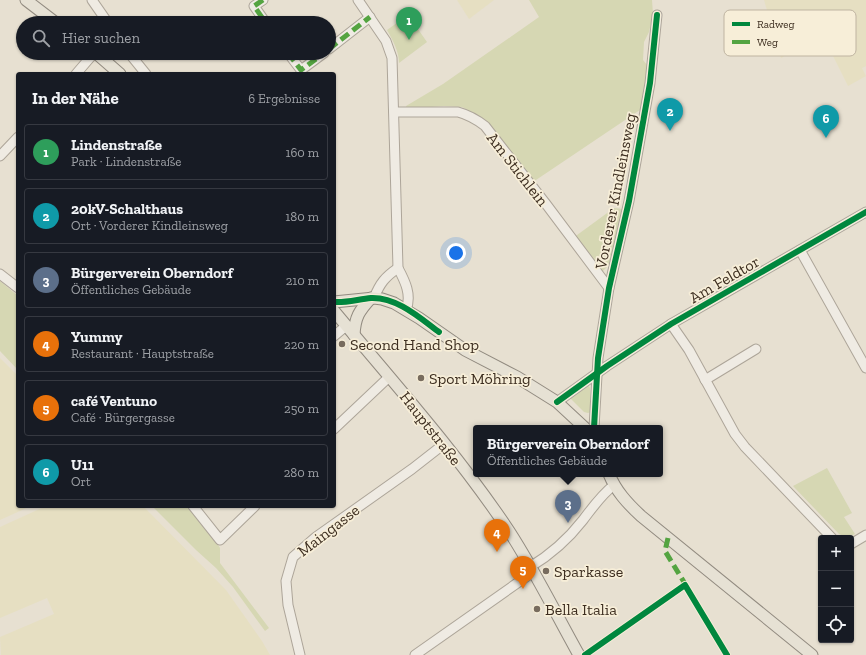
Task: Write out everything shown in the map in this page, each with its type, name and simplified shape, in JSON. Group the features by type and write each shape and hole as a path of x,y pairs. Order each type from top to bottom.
{"main road":[{"path":"26,0 47,16"},
{"path":"103,60 118,72"},
{"path":"336,302 372,298 388,300 406,310 465,350 517,377 557,402 581,425"},
{"path":"354,335 357,315 372,298"},
{"name":"Hauptstraße","path":"336,314 444,444 496,513 515,541 579,655"},
{"path":"610,477 620,495 641,516 812,655"}],"street":[{"path":"92,0 103,16"},
{"path":"261,16 254,6 263,0"},
{"path":"358,0 386,41 390,49 393,66 398,268 407,285 409,303 406,310"},
{"name":"Vorderer Kindleinsweg","path":"597,372 608,288 629,201 650,83 657,15"},
{"path":"336,44 370,17"},
{"path":"78,72 89,60"},
{"path":"135,60 144,72"},
{"path":"292,60 299,72 315,60"},
{"name":"Am Stichlein","path":"394,112 458,112 476,118 495,138 538,193 608,288"},
{"path":"0,156 16,141"},
{"name":"Am Feldtor","path":"557,402 597,372 671,324 866,212"},
{"path":"800,250 866,368"},
{"path":"372,298 387,276 398,268"},
{"path":"0,274 16,286"},
{"path":"671,324 745,447 829,535"},
{"path":"336,334 346,326"},
{"path":"705,380 756,349"},
{"path":"594,425 597,372"},
{"path":"336,427 389,377"},
{"name":"Maingasse","path":"300,655 288,605 286,580 293,557 316,537 412,469 444,444"},
{"path":"415,655 531,569 561,543 582,520 603,493 614,485"},
{"path":"195,508 220,540 252,508"},
{"path":"854,542 866,535"}],"shaded area":[{"path":"457,0 494,0 469,19"},
{"path":"764,0 866,0 866,66 862,68 866,76 848,86 833,56 856,56 856,10 767,10"},
{"path":"0,358 16,374 16,508 27,508 0,520"},
{"path":"42,508 145,508 226,590 262,641 270,655 1,655 0,637 54,614 47,598 0,618 0,527"}],"green space":[{"path":"529,0 652,0 653,14 649,32 644,42 643,60 648,66 648,82 640,110 533,182 488,123 475,114 462,107 444,106 407,109 406,106 443,84 539,17"},
{"path":"408,15 427,42 399,63 397,50 387,30"},
{"path":"614,208 623,209 611,261 603,271 598,270 573,238"},
{"path":"0,281 16,294 16,368 0,351"},
{"path":"587,385 590,388 591,412 588,413 584,412 570,398"},
{"path":"827,468 852,513 844,517 855,534 839,534 793,486"},
{"path":"154,508 191,508 211,533 220,548 220,563 269,628 265,631 233,587 216,568"}],"marked path":[{"path":"261,16 254,6 263,0"},
{"path":"336,44 370,17"},
{"path":"293,60 301,70 315,60"},
{"path":"668,538 665,551 687,587"}],"cycle path":[{"path":"594,425 598,358 609,288 629,201 650,83 657,15"},
{"path":"557,402 607,366 671,324 866,212"},
{"path":"336,302 371,298 390,301 408,309 439,332"},
{"path":"585,655 685,585 727,655"}],"place":[{"name":"Lindenstraße","path":"409,40"},
{"name":"20kV-Schalthaus","path":"670,131"},
{"name":"U11","path":"826,138"},
{"name":"Second Hand Shop","path":"342,344"},
{"name":"Sport Möhring","path":"421,378"},
{"name":"Bürgerverein Oberndorf","path":"568,523"},
{"name":"Yummy","path":"497,552"},
{"name":"Sparkasse","path":"546,571"},
{"name":"café Ventuno","path":"523,589"},
{"name":"Bella Italia","path":"537,609"}]}
